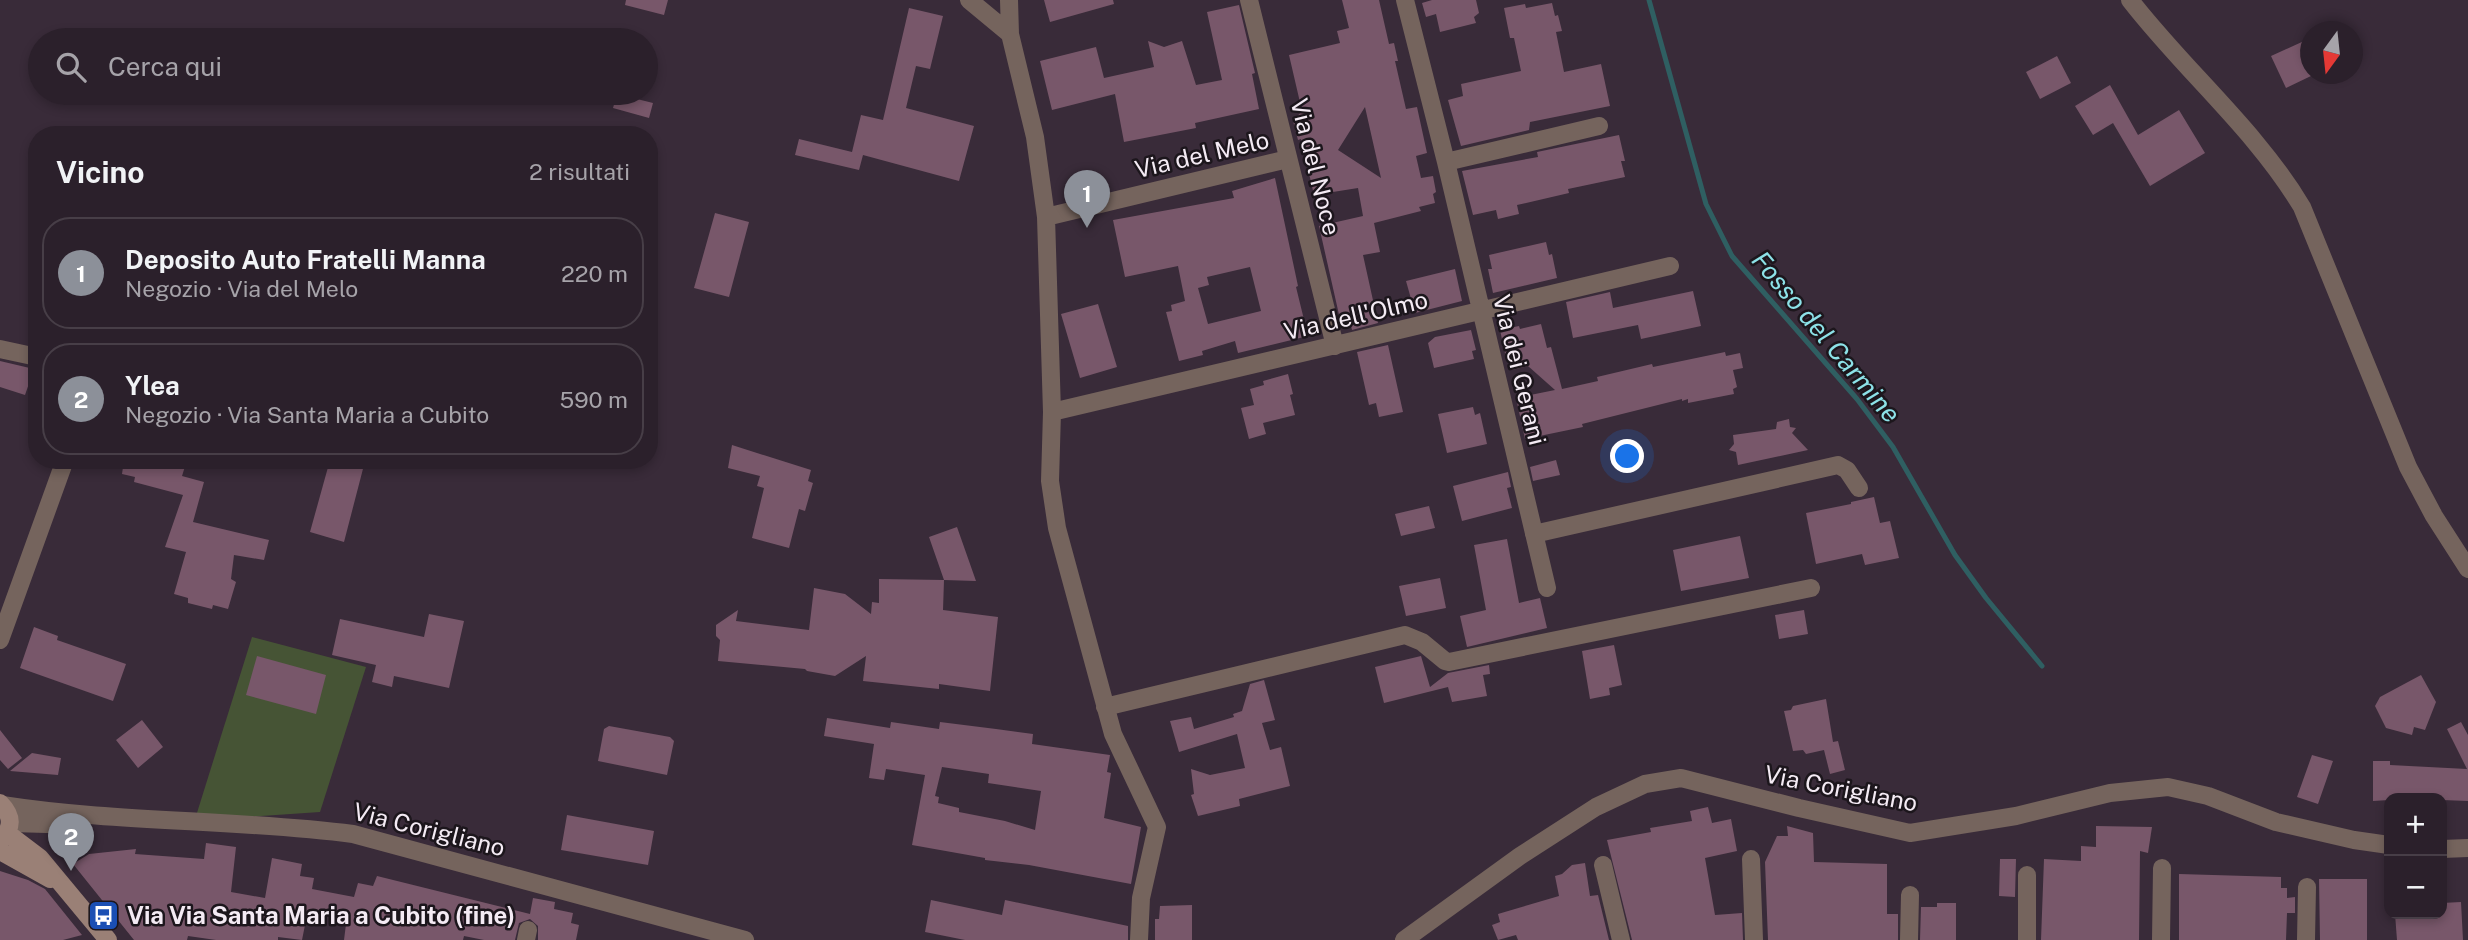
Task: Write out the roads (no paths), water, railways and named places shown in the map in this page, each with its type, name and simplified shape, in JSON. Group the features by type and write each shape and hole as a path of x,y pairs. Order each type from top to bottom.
{"main road":[{"path":"1,804 10,815 6,832 40,858 108,940"},
{"path":"0,850 42,873 70,894"}],"street":[{"path":"969,0 1010,34"},
{"path":"1009,0 1010,34 1035,137 1046,217 1052,412 1050,481 1057,528 1113,734 1157,827 1140,898 1139,940"},
{"name":"Via del Noce","path":"1248,0 1335,346"},
{"name":"Via dei Gerani","path":"1405,0 1547,588"},
{"path":"2130,0 2283,176 2302,207 2408,467 2434,516 2468,569"},
{"path":"1446,162 1599,126"},
{"name":"Via del Melo","path":"1046,217 1288,159"},
{"name":"Via dell'Olmo","path":"1052,412 1670,266"},
{"path":"0,349 28,355"},
{"path":"1534,534 1838,465 1847,470 1859,488"},
{"path":"0,640 62,469"},
{"path":"1105,707 1405,635 1422,642 1448,662 1811,588"},
{"name":"Via Corigliano","path":"1404,940 1520,856 1596,807 1645,784 1681,778 1910,833 2016,816 2110,793 2168,787 2208,796 2276,822 2384,844"},
{"path":"1,804 93,814"},
{"path":"6,832 93,814"},
{"name":"Via Corigliano","path":"93,814 305,828 353,834 703,934 745,940"},
{"path":"40,858 39,843 47,824"},
{"path":"2447,849 2468,848"},
{"path":"1751,859 1754,940"},
{"path":"1603,865 1621,940"},
{"path":"2161,940 2162,868"},
{"path":"2027,875 2027,940"},
{"path":"2306,940 2307,887"},
{"path":"1909,940 1910,895"}],"waterway":[{"name":"Fosso del Carmine","path":"1649,0 1706,204 1732,256 1857,399 1893,447 1955,555 1986,598 2042,666"}],"place":[{"name":"Deposito Auto Fratelli Manna","path":"1087,228"},
{"name":"Ylea","path":"71,871"},
{"name":"Via Via Santa Maria a Cubito (fine)","path":"104,916"}]}
